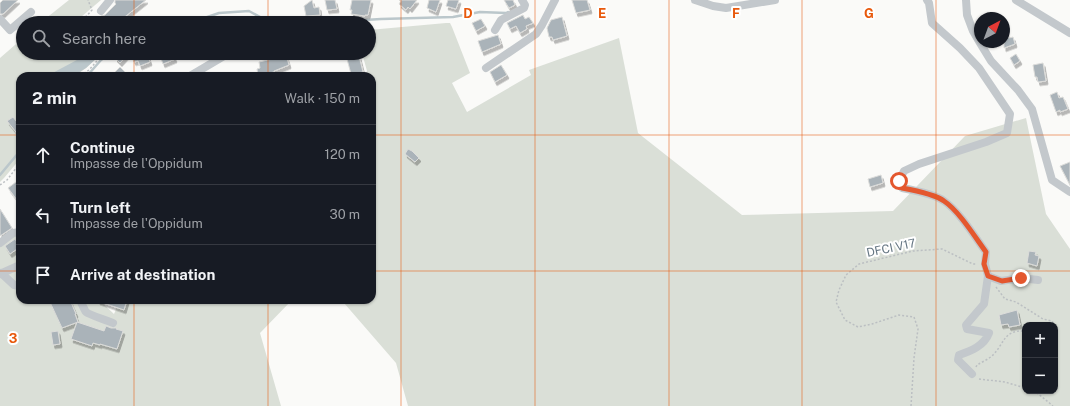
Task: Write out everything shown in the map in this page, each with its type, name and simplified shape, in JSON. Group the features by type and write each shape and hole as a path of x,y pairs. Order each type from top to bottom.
{"street":[{"path":"101,11 110,0"},
{"path":"495,30 501,20 524,8 525,5 522,0"},
{"path":"486,68 536,34 555,0"},
{"path":"695,0 713,6 726,8 775,0"},
{"path":"927,0 929,3 932,23 960,48 979,68 1010,114 1007,133 986,142 919,164 904,171 899,181 902,188 921,192 944,200 956,212 986,252 984,264 988,276 984,304 966,325 968,329 989,333 987,339 980,346 959,355 958,360 972,374"},
{"path":"966,0 967,15 973,31 980,43 991,61 1018,90 1032,109 1052,180 1070,192"},
{"path":"1016,0 1067,32 1070,39"},
{"path":"26,16 31,12"},
{"path":"0,19 10,30 16,25"},
{"path":"197,72 217,60"},
{"path":"0,243 13,233 16,233"},
{"path":"16,267 0,274 16,285"},
{"path":"988,276 1002,281 1021,278 1038,280"},
{"path":"82,304 86,312 113,323"}],"path":[{"path":"86,16 92,10 88,0"},
{"path":"86,72 98,60"},
{"path":"0,185 7,180 16,168"},
{"name":"DFCI V17","path":"911,406 914,358 918,329 914,317 899,315 858,327 845,320 836,302 839,290 846,275 859,264 913,251 942,249 973,264 984,264"},
{"path":"996,288 1005,299 1016,302 1043,319 1053,322"},
{"path":"1022,331 1017,330 1005,337 993,355 977,365 972,374 975,379 1005,382 1022,387"},
{"path":"1038,394 1053,406"}],"shaded area":[{"path":"69,0 101,0 82,16 49,16"},
{"path":"450,23 470,73 452,83 467,112 531,75 529,70 619,38 638,133 742,215 893,211 965,136 1026,118 1046,214 1070,249 1070,406 408,406 396,363 345,304 376,304 376,72 367,72 364,60 376,60 376,29"},
{"path":"16,44 16,60 95,60 80,72 16,72 16,164 0,182 0,58"},
{"path":"77,60 95,60 80,72 54,72"},
{"path":"16,235 16,304 103,304 114,314 118,304 288,304 260,333 281,406 0,406 0,240"}],"building":[{"path":"3,0 18,0 3,14 0,14 0,3"},
{"path":"115,0 146,0 126,16 101,16 105,15 116,4"},
{"path":"312,0 314,8 319,7 320,15 306,16 304,6"},
{"path":"325,0 335,0 337,9 327,10"},
{"path":"352,0 371,0 368,15 351,14 352,10 350,10"},
{"path":"399,0 417,0 410,9 408,7 406,10 399,4 401,1"},
{"path":"429,0 440,0 436,12 427,8"},
{"path":"448,0 459,0 456,9 446,6"},
{"path":"504,0 513,0 515,5 509,8"},
{"path":"572,0 587,0 590,10 576,13"},
{"path":"523,15 525,19 529,17 533,23 526,26 527,29 520,33 516,26 510,29 507,23"},
{"path":"562,17 567,36 553,40 552,37 549,37 547,28 551,20"},
{"path":"481,19 485,26 476,31 472,23"},
{"path":"498,35 501,44 482,52 478,41"},
{"path":"1013,37 1015,44 1010,46 1010,38"},
{"path":"1016,54 1020,61 1014,65 1010,58"},
{"path":"133,60 149,60 150,62 140,66 138,61 134,62"},
{"path":"162,60 173,60 163,64"},
{"path":"268,60 288,60 289,65 274,72 258,72 257,69 260,68 259,62"},
{"path":"347,60 360,60 363,72 350,72"},
{"path":"1043,63 1046,81 1038,82 1037,77 1035,77 1033,65"},
{"path":"501,65 507,75 495,82 490,72"},
{"path":"120,67 125,72 115,72"},
{"path":"1057,92 1059,98 1063,97 1068,109 1056,112 1050,95"},
{"path":"13,117 16,121 16,132 7,121"},
{"path":"408,149 419,158 415,162 405,154"},
{"path":"1070,162 1070,185 1060,166"},
{"path":"881,175 883,183 870,187 868,179"},
{"path":"16,182 16,199 8,188"},
{"path":"0,209 12,228 0,236"},
{"path":"15,239 16,240 16,250 10,254 5,246"},
{"path":"1029,251 1036,252 1035,255 1039,256 1037,266 1027,263"},
{"path":"51,304 72,304 78,322 62,328"},
{"path":"107,304 126,304 124,310"},
{"path":"1017,310 1020,325 1009,327 1008,324 1001,325 999,315"},
{"path":"77,322 104,331 106,326 123,331 117,349 93,343 92,346 71,339"},
{"path":"58,331 60,344 53,345 51,332"}],"waterway":[{"path":"210,16 219,13 249,11 258,16"},
{"path":"376,19 453,17 480,12 508,12"},
{"path":"90,72 101,60"},
{"path":"0,175 16,156"}],"route":[{"path":"899,181 902,188 921,192 944,200 956,212 986,252 984,264 988,276 1002,281 1021,278"}]}
